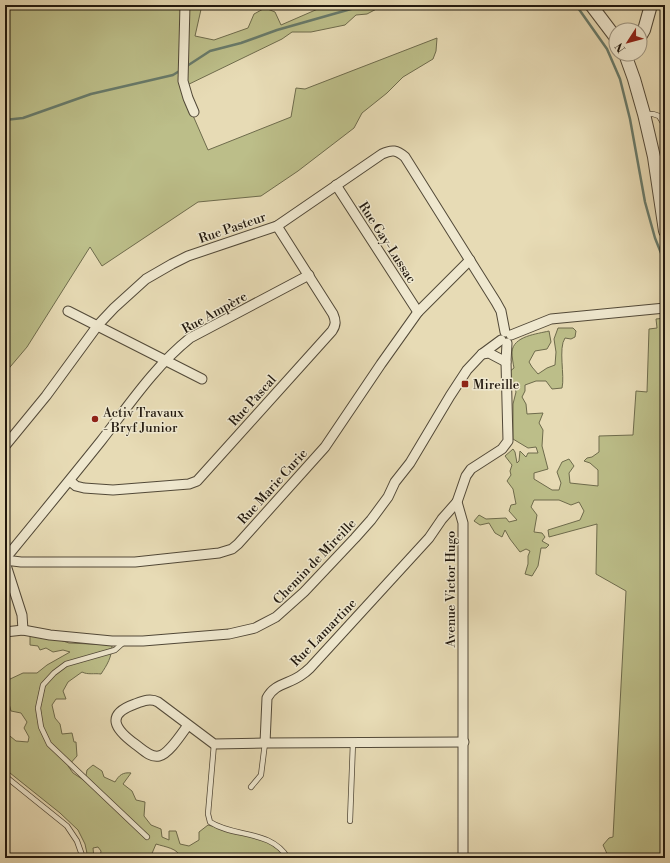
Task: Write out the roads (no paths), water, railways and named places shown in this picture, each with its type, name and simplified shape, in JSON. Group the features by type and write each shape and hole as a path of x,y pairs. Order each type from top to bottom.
{"street":[{"path":"185,5 183,80 194,112"},
{"path":"591,5 608,27"},
{"path":"642,22 651,5"},
{"path":"628,62 644,114 665,231"},
{"name":"Rue Pasteur","path":"5,446 46,396 98,325 114,308 146,279 188,256 277,226 382,154 389,151 394,150 405,157 470,260"},
{"name":"Rue Gay-Lussac","path":"336,185 418,312"},
{"path":"661,202 665,214"},
{"name":"Rue Pascal","path":"70,481 76,486 84,488 113,490 188,484 197,481 335,326 336,321 333,314 309,274 277,226"},
{"path":"457,502 466,476 471,469 502,448 508,441 506,338 501,311 470,260"},
{"name":"Rue Marie Curie","path":"5,560 21,562 135,562 219,553 232,549 325,447 418,312 470,260"},
{"name":"Rue Ampère","path":"70,481 151,375 165,360 190,338 309,274"},
{"name":"Chemin de Mireille","path":"5,632 23,630 77,638 125,641 195,637 242,632 260,626 276,617 304,592 371,520 388,497 395,482 410,462 464,373 482,354 506,338 551,319 665,308"},
{"path":"68,310 202,379"},
{"path":"482,354 489,353 506,362"},
{"path":"23,630 22,615 5,560 70,481"},
{"name":"Avenue Victor Hugo","path":"457,502 464,524 464,858"},
{"name":"Rue Lamartine","path":"265,743 267,698 270,691 299,676 310,668 429,538 442,519 457,502"},
{"path":"188,725 166,753 160,756 153,756 122,734 117,727 116,721 117,716 124,708 147,700 153,700 188,725 214,744 464,742"}],"lane":[{"path":"644,114 659,116 665,126"},
{"path":"125,641 115,650 66,664 54,673 43,685 38,708 41,727 49,744 148,837"},
{"path":"350,821 354,742"},
{"path":"251,787 261,775 265,743"},
{"path":"214,744 208,814 210,822 217,827 263,838 283,850 288,858"},
{"path":"5,776 67,826 77,841 83,858"}],"waterway":[{"path":"187,66 210,51 365,5"},
{"path":"576,5 607,49 620,79 630,119 645,202 655,238 665,263"},
{"path":"5,120 23,118 91,94 173,75 181,70"}],"place":[{"name":"Mireille","path":"465,384"},
{"name":"Activ Travaux - Bryf Junior","path":"95,419"}]}
